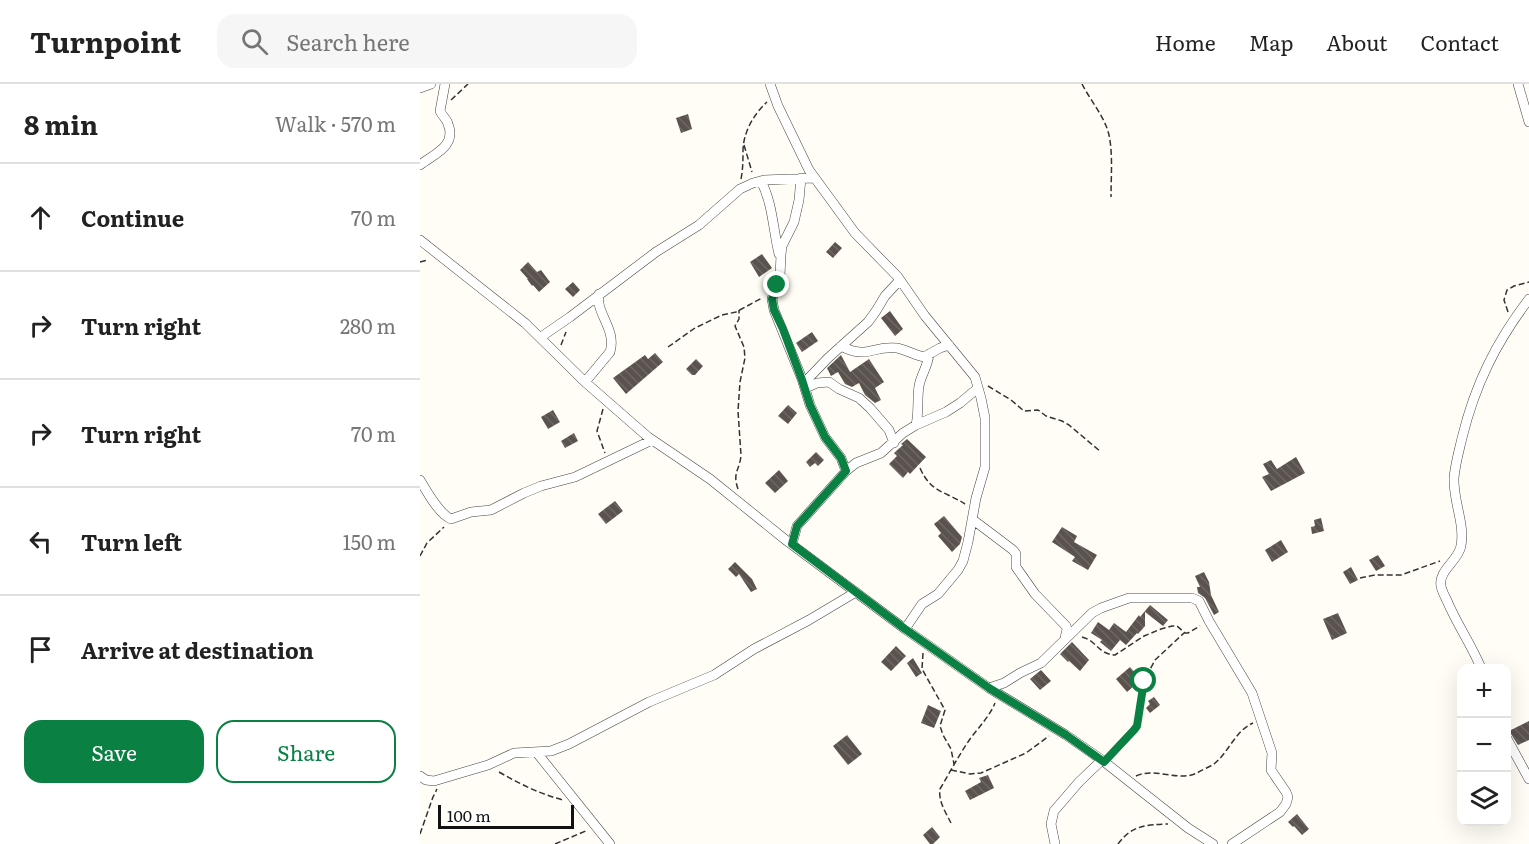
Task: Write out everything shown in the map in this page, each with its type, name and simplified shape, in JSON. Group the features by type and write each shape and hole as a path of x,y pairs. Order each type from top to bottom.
{"street":[{"path":"420,88 431,84"},
{"path":"420,165 448,144 450,133 448,121 441,114 440,106 445,84"},
{"path":"770,84 795,142 814,178 855,232 900,280 924,316 975,377 978,388 985,418 986,458 968,542 958,570 938,594 922,604 905,629"},
{"path":"1518,84 1529,122"},
{"path":"801,178 799,200 791,230 782,246 780,276 773,296 774,310 805,386 810,405 825,437 841,458 846,471"},
{"path":"541,338 656,252 699,225 737,191 761,181 814,178"},
{"path":"761,181 771,209 781,258"},
{"path":"420,240 541,338 585,382 652,440 710,479 905,629 989,688 1103,761 1181,823 1213,844"},
{"path":"805,386 841,346 868,322 885,296 900,280"},
{"path":"585,382 610,352 612,346 608,326 598,304 599,294"},
{"path":"1479,664 1441,584 1443,576 1461,548 1460,518 1454,479 1467,417 1478,384 1492,357 1529,299"},
{"path":"841,346 852,352 895,348 924,357 949,345"},
{"path":"916,424 921,374 927,364 929,354"},
{"path":"805,386 829,382 859,398 889,430 894,443"},
{"path":"792,544 797,526 846,471 856,463 881,453 916,424 960,404 978,388"},
{"path":"420,480 434,502 446,517 451,519 471,512 491,510 524,492 575,477 652,440"},
{"path":"973,516 1013,550 1016,554 1016,567 1035,594 1066,626 1068,636"},
{"path":"420,776 430,781 488,765 514,753 551,751 570,744 649,702 714,675 754,649 856,592"},
{"path":"989,688 1004,683 1041,663 1097,610 1133,598 1194,598 1199,601 1252,693 1273,756 1272,770 1286,792 1288,801 1284,808 1272,818 1232,844"},
{"path":"1511,746 1529,779"},
{"path":"537,753 610,844"},
{"path":"1055,844 1051,824 1054,811 1079,782 1103,761"}],"path":[{"path":"440,106 453,99 468,84"},
{"path":"1082,84 1109,134 1111,197"},
{"path":"737,191 742,173 745,136 759,110 774,94"},
{"path":"744,144 750,168 761,181"},
{"path":"1513,323 1505,305 1505,295 1507,290 1514,286 1529,282"},
{"path":"668,347 695,328 739,310 756,300 773,296"},
{"path":"738,489 735,476 741,455 738,411 745,357 744,347 735,326 740,319 739,310"},
{"path":"557,355 570,317"},
{"path":"975,377 1024,411 1038,410 1046,416 1065,422 1101,452"},
{"path":"606,400 597,431 607,462"},
{"path":"920,468 936,489 966,504 973,516"},
{"path":"420,556 427,543 451,519"},
{"path":"1360,578 1387,574 1401,575 1440,561"},
{"path":"1068,636 1089,639 1104,653 1115,655 1144,636 1161,629 1177,626 1185,633 1191,633 1201,626 1213,627"},
{"path":"1103,761 1137,726 1144,681 1155,660 1185,633"},
{"path":"924,642 922,669 944,706 945,712 940,726 951,750 954,765"},
{"path":"951,823 939,792 971,737 992,711 999,694"},
{"path":"1127,781 1138,774 1147,772 1178,775 1192,775 1199,772 1215,763 1242,730 1261,720"},
{"path":"951,770 970,774 981,773 1026,753 1057,730"},
{"path":"488,765 530,789 549,797 578,804"},
{"path":"420,834 435,792 447,777"},
{"path":"1118,844 1125,835 1143,826 1181,823"},
{"path":"555,844 595,825"}],"building":[{"path":"688,114 692,129 681,133 676,118"},
{"path":"835,242 842,248 833,258 826,252"},
{"path":"762,254 772,268 759,277 750,262"},
{"path":"528,262 537,272 541,270 550,282 539,292 520,270"},
{"path":"573,282 580,290 573,297 565,289"},
{"path":"890,311 903,329 895,336 881,318"},
{"path":"812,332 818,341 802,352 796,343"},
{"path":"655,353 663,362 626,394 613,378 645,355 648,359"},
{"path":"841,355 850,372 869,359 884,382 875,388 881,400 875,403 865,395 859,383 852,387 845,384 838,372 831,376 827,368"},
{"path":"696,359 703,366 695,375 692,375 686,369"},
{"path":"788,405 797,413 788,424 778,416"},
{"path":"553,410 560,422 548,429 541,417"},
{"path":"574,433 578,441 565,448 561,441"},
{"path":"907,439 926,457 903,478 889,464 897,456 894,453"},
{"path":"816,452 824,460 818,466 815,463 810,467 806,462"},
{"path":"1296,457 1305,473 1271,491 1262,477 1269,474 1263,464 1271,460 1277,469"},
{"path":"779,470 788,481 775,493 765,483"},
{"path":"615,501 623,511 606,524 598,514"},
{"path":"944,516 962,537 960,544 952,552 938,536 941,533 934,524"},
{"path":"1321,518 1324,531 1312,534 1311,527 1315,526 1314,520"},
{"path":"1062,527 1077,536 1074,542 1097,555 1088,570 1072,561 1075,557 1052,542"},
{"path":"1281,540 1288,552 1272,562 1265,550"},
{"path":"1378,555 1385,566 1376,571 1369,560"},
{"path":"735,562 752,579 757,589 751,592 739,574 736,577 728,569"},
{"path":"1351,567 1358,580 1350,584 1343,572"},
{"path":"1204,572 1219,612 1214,615 1205,598 1198,593 1197,587 1200,587 1195,576"},
{"path":"1150,605 1168,620 1163,626 1145,612 1145,626 1126,645 1120,640 1111,651 1100,642 1102,640 1091,633 1098,622 1109,630 1114,623 1126,632"},
{"path":"1338,613 1347,633 1332,640 1323,619"},
{"path":"1072,642 1089,660 1080,671 1060,654"},
{"path":"896,646 906,656 891,671 881,662"},
{"path":"913,658 922,673 916,677 907,663"},
{"path":"1130,667 1141,680 1127,692 1116,679"},
{"path":"1041,670 1051,681 1040,690 1030,679"},
{"path":"1154,697 1160,705 1150,713 1146,708 1150,704 1148,701"},
{"path":"928,705 941,711 934,728 921,723"},
{"path":"1529,721 1529,740 1518,745 1511,730"},
{"path":"847,735 862,754 848,765 833,746"},
{"path":"988,775 994,788 970,800 965,791 981,782 979,778"},
{"path":"1297,814 1309,829 1302,835 1288,822"},
{"path":"932,827 940,837 930,844 923,835"}],"route":[{"path":"777,285 772,299 774,310 810,405 825,437 841,458 846,471 797,526 792,544 905,629 989,688 1066,735 1104,762 1137,726 1144,681"}]}
